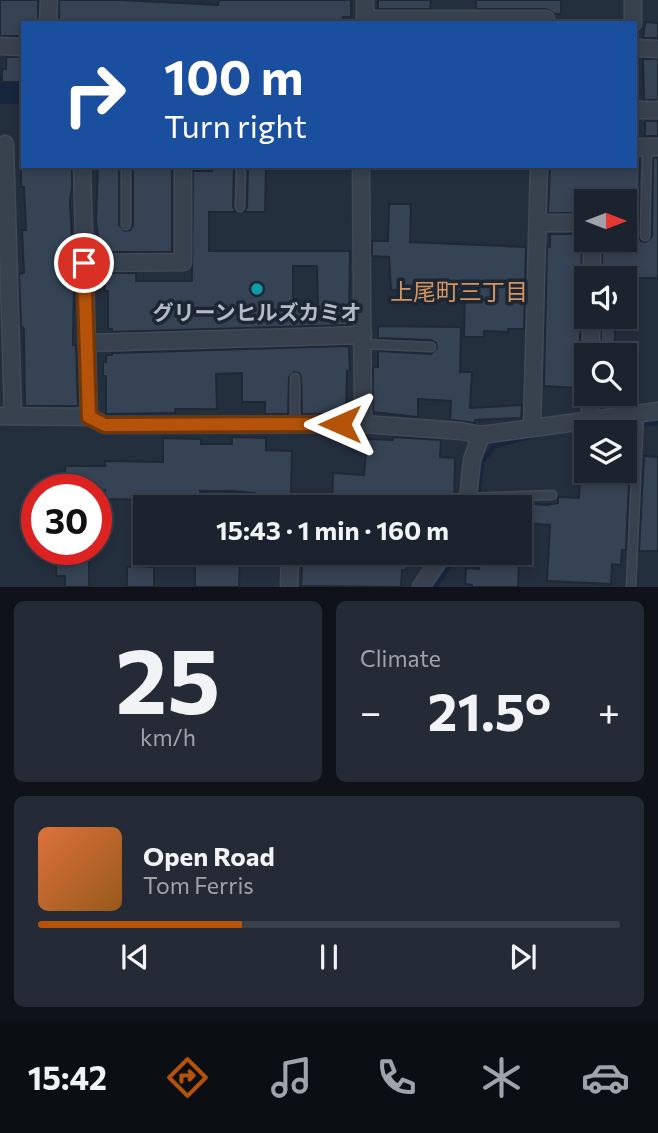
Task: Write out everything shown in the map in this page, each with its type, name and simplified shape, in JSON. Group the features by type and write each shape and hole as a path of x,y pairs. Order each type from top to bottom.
{"street":[{"path":"48,21 49,0"},
{"path":"365,0 365,21 546,19"},
{"path":"633,0 633,21"},
{"path":"0,46 21,47"},
{"path":"637,48 658,49"},
{"path":"637,110 658,110"},
{"path":"21,144 3,144 6,416 89,417 105,425 363,424 481,435 574,422"},
{"path":"82,168 89,417"},
{"path":"84,263 183,262 183,168"},
{"path":"361,168 363,424"},
{"path":"532,428 539,168"},
{"path":"538,223 574,222"},
{"path":"87,343 363,340"},
{"path":"590,406 590,420"},
{"path":"638,422 658,411"},
{"path":"473,495 472,460 481,435"},
{"path":"289,587 290,565"},
{"path":"421,587 436,565"}],"lane":[{"path":"645,236 647,147"},
{"path":"126,168 126,225"},
{"path":"240,207 241,168"},
{"path":"363,340 432,347"},
{"path":"295,378 295,425"},
{"path":"631,587 638,422"},
{"path":"532,496 552,495"}],"building":[{"path":"0,0 38,0 38,21 21,21 21,36 0,36"},
{"path":"59,0 218,5 219,0 351,0 351,17 343,17 343,21 59,21"},
{"path":"378,0 431,0 430,9 378,9"},
{"path":"476,0 561,0 561,14 546,9 476,9"},
{"path":"645,22 658,23 658,38 643,38"},
{"path":"6,57 21,57 21,82 2,82 2,69 6,69"},
{"path":"643,59 658,59 658,100 644,100"},
{"path":"645,121 658,121 658,136 645,136"},
{"path":"653,158 658,158 658,278 637,278 637,266 602,266 602,252 637,252 637,189 574,189 574,213 548,213 550,168 637,168 637,160 640,160 638,236 641,241 646,242 652,236"},
{"path":"21,168 72,168 70,201 74,286 73,345 76,345 78,406 25,406 24,329 21,326 19,274 24,273 22,230 26,230 24,187 21,187"},
{"path":"98,168 119,168 119,225 125,231 130,230 133,225 133,168 172,168 172,252 104,252 104,247 99,247 96,220"},
{"path":"234,168 233,207 236,212 209,212 209,251 350,251 349,325 112,332 112,329 108,329 108,291 105,291 104,273 136,273 136,281 192,281 193,171","holes":["293,266 317,266 318,307 293,308"]},
{"path":"248,168 266,168 265,212 244,212 247,207"},
{"path":"389,204 411,204 410,242 526,247 524,329 508,329 508,332 484,331 484,337 464,337 465,292 391,290 389,257 372,256 372,241 388,241"},
{"path":"550,234 574,234 574,252 582,252 581,266 574,266 574,329 580,329 580,343 574,343 574,388 544,386 547,246 550,247"},
{"path":"378,326 461,327 460,372 472,372 470,408 522,405 521,418 475,420 475,423 450,420 451,401 418,399 418,417 373,412 373,367 378,367 378,351 431,354 437,348 436,343 431,340 378,338"},
{"path":"601,329 615,329 615,343 601,343"},
{"path":"349,346 346,414 302,414 301,377 294,372 289,377 288,414 265,414 265,402 242,402 242,373 216,374 217,409 175,409 175,413 106,414 106,376 103,376 103,362 106,362 106,355 112,353"},
{"path":"232,437 266,438 266,450 292,451 291,494 255,495 231,491 200,491 200,495 133,495 133,499 112,499 112,474 65,474 65,466 105,466 105,461 163,462 163,438 201,439 201,444 232,444"},
{"path":"393,437 441,440 440,457 455,458 454,495 332,495 333,473 364,475 367,439 393,440"},
{"path":"644,456 658,457 658,551 639,551"},
{"path":"580,483 629,483 626,550 622,550 621,565 612,564 611,584 547,581 550,525 532,524 532,504 558,503 558,497 579,498"},
{"path":"56,565 89,565 89,587 65,587 65,576 56,576"},
{"path":"240,565 239,587 195,587 195,566"},
{"path":"302,565 406,565 406,570 402,570 401,587 301,586"},
{"path":"480,565 519,565 518,587 472,587 465,584 466,568 479,569"},
{"path":"127,567 154,567 154,587 127,587"}],"waterway":[{"path":"0,89 21,89"},
{"path":"637,425 658,423"},
{"path":"478,495 482,462 494,446 535,435"},
{"path":"435,587 451,565"}],"place":[{"name":"グリーンヒルズカミオ","path":"257,289"}],"district":[{"name":"上尾町三丁目","path":"459,292"}],"route":[{"path":"84,263 89,417 105,425 340,424"}]}
